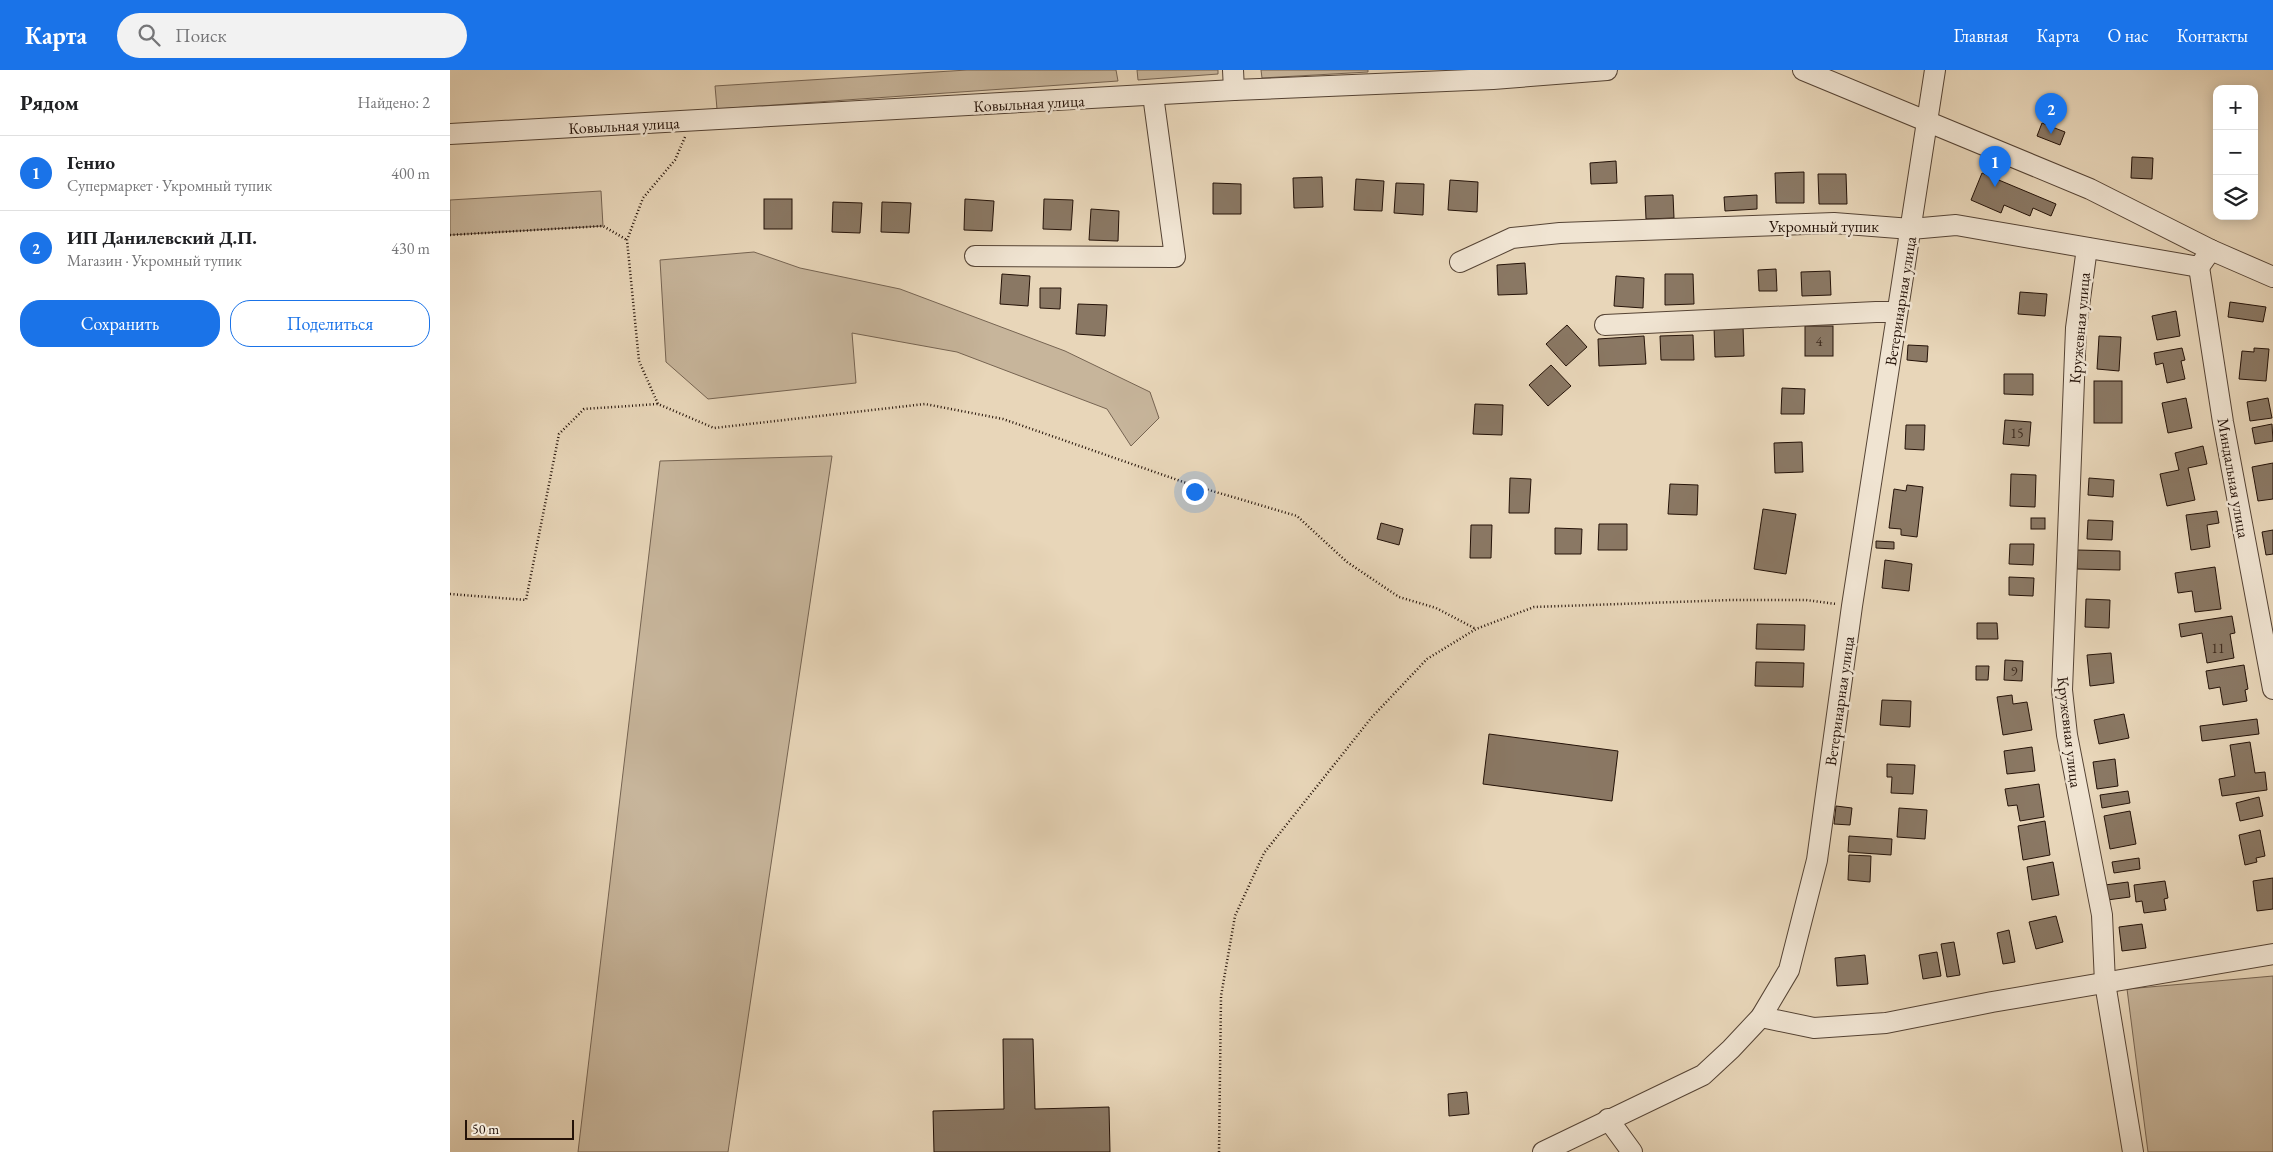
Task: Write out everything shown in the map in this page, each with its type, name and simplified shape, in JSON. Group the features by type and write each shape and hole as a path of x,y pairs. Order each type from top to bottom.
{"street":[{"name":"Ковыльная улица","path":"450,134 1153,95 1234,80 1380,76 1502,78 1608,70"},
{"path":"1803,70 1928,120 2090,189 2212,250 2273,277"},
{"name":"Ветеринарная улица","path":"1543,1152 1703,1074 1732,1049 1761,1016 1789,970 1817,860 1852,606 1935,70"},
{"path":"975,256 1175,257 1153,95"},
{"name":"Укромный тупик","path":"1460,262 1512,238 1560,233 1834,223 1911,228 1956,225 2199,267"},
{"name":"Кружевная улица","path":"2087,248 2076,328 2062,690 2067,735 2102,915 2105,984 2133,1152"},
{"path":"2199,267 2212,250"},
{"name":"Миндальная улица","path":"2199,267 2224,422 2273,689"},
{"path":"1605,325 1857,312 1897,312"},
{"path":"1761,1016 1814,1028 1886,1023 1992,1002 2273,954"},
{"path":"1608,1119 1632,1152"}],"path":[{"path":"658,404 638,361 627,240 643,198 675,160 692,122"},
{"path":"450,235 603,226 627,240"},
{"path":"450,594 526,600 559,434 584,410 658,404 714,428 925,404 1002,419 1192,485 1297,516 1347,562 1400,597 1436,608 1476,629"},
{"path":"1219,1152 1221,996 1235,916 1264,853 1372,717 1427,659 1476,629 1534,608 1732,600 1806,600 1852,606"}],"shaded area":[{"path":"967,70 1116,70 1118,81 717,109 715,86"},
{"path":"1137,70 1218,70 1218,74 1138,80"},
{"path":"1261,70 1368,70 1368,72 1262,78"},
{"path":"601,191 603,226 450,235 450,200"},
{"path":"754,252 800,268 900,289 1065,351 1150,392 1159,418 1131,446 1107,409 957,352 852,333 856,383 708,399 666,362 660,260"},
{"path":"832,456 728,1152 578,1152 660,461"},
{"path":"2273,976 2273,1152 2148,1152 2127,989"}],"building":[{"path":"2042,123 2065,132 2060,145 2037,136"},
{"path":"2132,157 2153,158 2152,179 2131,178"},
{"path":"1616,161 1617,183 1591,184 1590,163"},
{"path":"1804,172 1804,203 1776,203 1775,173"},
{"path":"1982,173 2056,204 2051,216 2033,208 2030,216 2004,205 2001,213 1971,200"},
{"path":"1818,174 1846,174 1847,204 1819,204"},
{"path":"1322,177 1323,207 1294,208 1293,178"},
{"path":"1356,179 1384,181 1382,211 1354,210"},
{"path":"1450,180 1478,182 1477,212 1448,210"},
{"path":"1213,183 1241,184 1241,214 1213,214"},
{"path":"1396,183 1424,184 1423,215 1394,213"},
{"path":"1673,195 1674,218 1646,219 1645,196"},
{"path":"1757,195 1757,209 1725,211 1724,197"},
{"path":"764,199 792,199 792,229 764,229"},
{"path":"965,199 994,201 992,231 964,230"},
{"path":"1044,199 1073,200 1071,230 1043,229"},
{"path":"833,202 862,203 860,233 832,232"},
{"path":"882,202 911,203 909,233 881,232"},
{"path":"1091,209 1119,211 1118,241 1089,240"},
{"path":"1525,263 1527,294 1498,295 1497,265"},
{"path":"1776,269 1777,291 1759,291 1758,270"},
{"path":"1830,271 1831,295 1802,296 1801,272"},
{"path":"1002,274 1030,276 1028,306 1000,304"},
{"path":"1665,274 1693,274 1694,304 1665,305"},
{"path":"1616,276 1644,278 1643,308 1614,306"},
{"path":"1040,288 1061,288 1060,309 1040,308"},
{"path":"2020,292 2047,294 2045,316 2018,314"},
{"path":"2230,302 2266,307 2263,322 2228,317"},
{"path":"1078,304 1107,305 1105,336 1076,334"},
{"path":"2176,311 2180,336 2157,340 2152,316"},
{"path":"1567,325 1587,347 1566,366 1546,344"},
{"path":"1743,326 1744,356 1715,357 1714,327"},
{"path":"1805,326 1833,326 1833,356 1805,356"},
{"path":"1693,335 1694,360 1661,360 1660,336"},
{"path":"1644,336 1646,364 1599,366 1598,339"},
{"path":"2099,336 2121,337 2119,371 2097,369"},
{"path":"1908,345 1928,346 1927,362 1907,360"},
{"path":"2182,348 2185,360 2181,361 2185,379 2167,383 2163,363 2156,365 2154,353"},
{"path":"2254,348 2269,349 2266,381 2239,379 2242,351 2254,352"},
{"path":"1551,365 1571,386 1548,406 1529,385"},
{"path":"2004,374 2033,374 2033,395 2004,394"},
{"path":"2094,381 2122,381 2122,423 2094,423"},
{"path":"1782,388 1805,389 1804,414 1781,414"},
{"path":"2186,398 2192,428 2168,433 2162,403"},
{"path":"2268,398 2272,418 2250,421 2247,402"},
{"path":"1475,404 1503,405 1502,435 1473,434"},
{"path":"2005,420 2031,422 2029,446 2003,444"},
{"path":"2272,424 2273,441 2255,444 2252,428"},
{"path":"1906,425 1925,425 1924,450 1905,449"},
{"path":"1802,442 1803,472 1775,473 1774,443"},
{"path":"2203,446 2207,464 2188,468 2195,500 2167,506 2160,474 2179,470 2175,453"},
{"path":"2273,463 2273,499 2258,501 2252,467"},
{"path":"2011,474 2036,475 2035,507 2010,506"},
{"path":"1510,478 1531,479 1529,513 1509,513"},
{"path":"2089,478 2114,480 2113,497 2088,495"},
{"path":"1670,484 1698,485 1697,515 1668,514"},
{"path":"1907,485 1923,487 1917,537 1901,535 1901,529 1889,528 1894,489 1906,491"},
{"path":"1763,509 1796,514 1786,574 1754,569"},
{"path":"2217,511 2219,523 2207,525 2210,547 2191,550 2186,515"},
{"path":"2031,518 2045,518 2045,529 2031,529"},
{"path":"2088,520 2113,521 2112,540 2087,539"},
{"path":"1381,523 1403,529 1399,545 1377,539"},
{"path":"1599,524 1627,524 1627,550 1598,550"},
{"path":"1471,525 1492,525 1491,558 1470,558"},
{"path":"1555,528 1582,529 1581,554 1555,554"},
{"path":"2273,530 2273,554 2266,555 2262,532"},
{"path":"1876,541 1894,542 1894,549 1876,548"},
{"path":"2010,544 2034,544 2033,565 2009,564"},
{"path":"2077,550 2120,551 2120,570 2077,569"},
{"path":"1885,560 1912,564 1909,591 1882,588"},
{"path":"2215,567 2221,609 2195,612 2192,591 2178,593 2175,573"},
{"path":"2009,577 2034,578 2033,596 2009,595"},
{"path":"2086,599 2110,600 2109,628 2085,627"},
{"path":"2232,616 2235,633 2230,634 2234,658 2207,663 2202,633 2181,637 2179,624"},
{"path":"1977,623 1997,623 1998,639 1977,639"},
{"path":"1757,624 1805,625 1804,650 1756,649"},
{"path":"2111,653 2114,683 2090,686 2087,655"},
{"path":"2005,660 2023,661 2022,681 2004,680"},
{"path":"1756,662 1804,663 1803,687 1755,686"},
{"path":"2244,665 2248,689 2245,690 2247,701 2223,705 2220,687 2209,689 2206,671"},
{"path":"1976,666 1989,666 1988,680 1976,680"},
{"path":"2012,695 2013,704 2027,702 2032,730 2003,735 1997,697"},
{"path":"1882,700 1911,701 1910,727 1880,725"},
{"path":"2124,714 2129,738 2099,744 2094,720"},
{"path":"2257,719 2259,734 2202,741 2200,726"},
{"path":"1489,734 1618,751 1612,801 1483,784"},
{"path":"2250,742 2255,773 2265,772 2267,790 2222,796 2219,779 2235,776 2230,745"},
{"path":"2032,747 2035,771 2007,774 2004,751"},
{"path":"2115,759 2118,786 2097,789 2093,762"},
{"path":"1887,764 1915,765 1913,794 1891,793 1892,777 1887,777"},
{"path":"2039,784 2044,817 2020,821 2017,805 2008,806 2005,789"},
{"path":"2128,791 2130,803 2102,808 2100,795"},
{"path":"2259,797 2263,816 2240,821 2236,803"},
{"path":"1836,806 1852,808 1850,825 1834,824"},
{"path":"1899,808 1927,810 1925,839 1897,837"},
{"path":"2130,811 2136,844 2110,849 2104,816"},
{"path":"2045,821 2050,855 2023,860 2018,826"},
{"path":"2260,830 2265,856 2256,858 2257,862 2245,865 2239,835"},
{"path":"1849,836 1892,839 1891,855 1848,852"},
{"path":"1849,855 1871,856 1870,882 1848,880"},
{"path":"2139,858 2140,869 2114,873 2112,862"},
{"path":"2053,862 2059,895 2032,900 2027,867"},
{"path":"2273,878 2273,909 2257,911 2253,881"},
{"path":"2165,881 2168,898 2164,899 2166,910 2144,913 2142,901 2136,902 2134,885"},
{"path":"2128,882 2130,897 2107,900 2105,885"},
{"path":"2056,916 2063,942 2036,949 2029,922"},
{"path":"2142,924 2146,948 2122,951 2119,927"},
{"path":"2009,930 2015,962 2003,964 1997,933"},
{"path":"1954,942 1960,975 1947,977 1941,944"},
{"path":"1937,952 1941,976 1923,979 1919,955"},
{"path":"1865,955 1868,984 1837,986 1835,958"},
{"path":"1003,1039 1033,1039 1035,1109 1109,1107 1110,1152 934,1152 933,1111 1004,1109"},
{"path":"1467,1092 1469,1114 1449,1116 1448,1094"}],"place":[{"name":"ИП Данилевский Д.П.","path":"2051,134"},
{"name":"Генио","path":"1995,187"}]}
